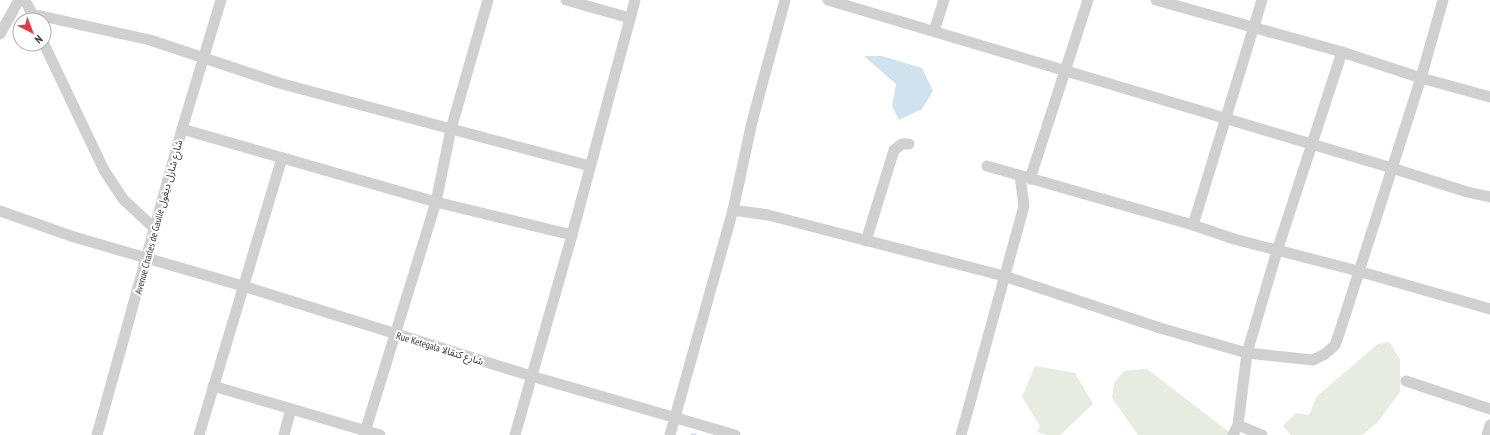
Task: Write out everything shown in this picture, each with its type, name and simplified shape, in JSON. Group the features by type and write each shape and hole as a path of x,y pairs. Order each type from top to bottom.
{"street":[{"path":"0,34 19,0"},
{"path":"25,0 31,12"},
{"name":"Avenue Charles de Gaulle شارع شارل ديغول","path":"97,435 182,129 221,0"},
{"path":"364,433 436,202 451,129 488,0"},
{"path":"566,0 630,18"},
{"path":"515,435 530,376 572,235 635,0"},
{"path":"670,435 733,210 752,122 786,0"},
{"path":"828,0 1392,168 1467,192 1490,197"},
{"path":"934,31 944,0"},
{"path":"961,435 1024,206 1025,178 1088,0"},
{"path":"1156,0 1342,52 1421,78 1490,98"},
{"path":"1193,225 1262,0"},
{"path":"733,210 768,215 1004,276 1160,328 1247,354 1313,360 1326,354 1335,345 1339,334 1421,78 1443,0"},
{"path":"52,21 150,40 279,83 590,166"},
{"path":"48,52 104,170 123,199 154,228"},
{"path":"1262,435 1235,430 1247,354 1277,251 1342,52"},
{"path":"182,129 436,202 572,235"},
{"path":"866,241 894,150 902,144 909,144"},
{"path":"199,435 282,158"},
{"path":"987,166 1193,225 1277,251 1358,271 1490,309"},
{"name":"Rue Ketegala شارع كتقالا","path":"1,213 146,259 243,286 530,376 735,435"},
{"path":"1406,381 1490,409"},
{"path":"213,386 291,409 364,433 380,435"},
{"path":"284,435 291,409"},
{"path":"1487,435 1490,425"}],"shaded area":[{"path":"1389,342 1400,359 1400,392 1378,422 1362,435 1291,435 1283,426 1296,413 1309,415 1317,396 1378,344"},
{"path":"1035,366 1075,373 1093,404 1060,435 1047,435 1037,432 1040,426 1022,397"},
{"path":"1147,369 1233,435 1138,435 1112,398 1114,383 1124,371"}],"water":[{"path":"864,56 882,56 922,68 933,91 922,109 899,120 892,106 896,84"}]}
